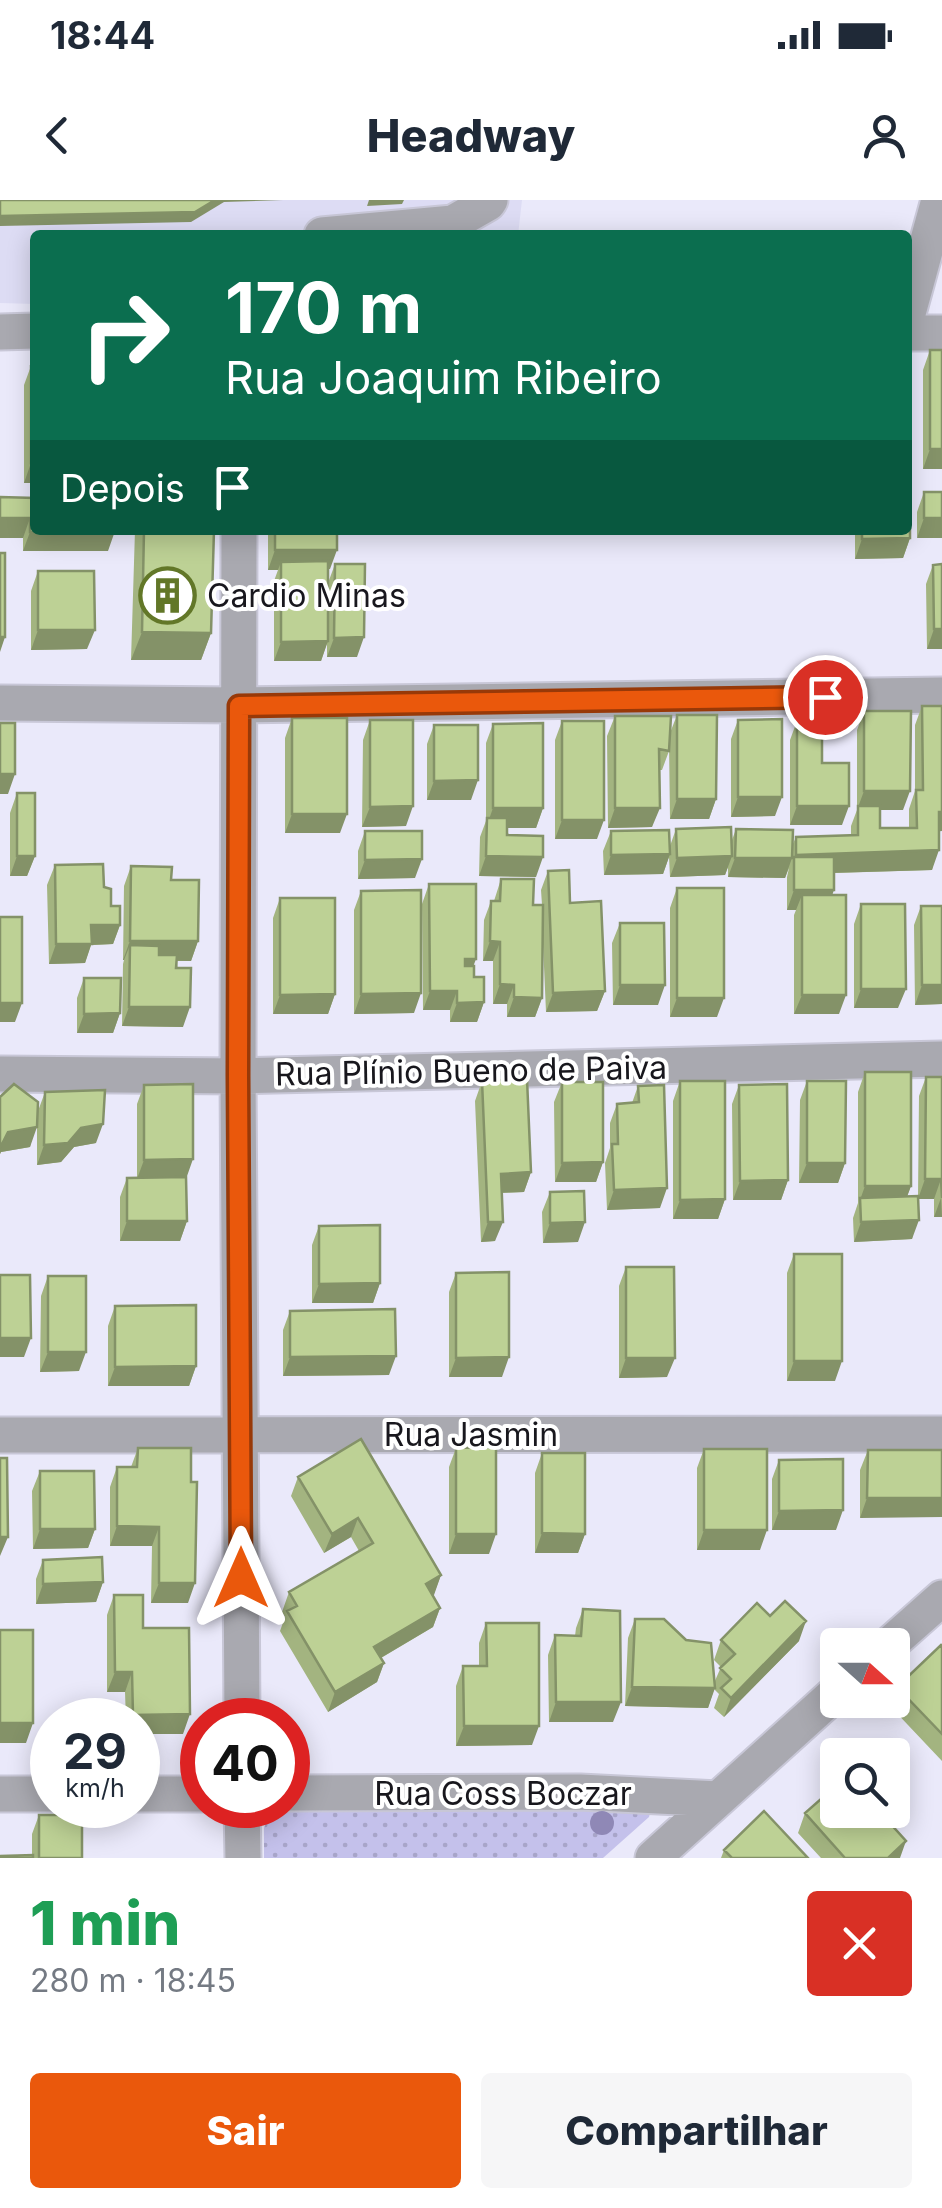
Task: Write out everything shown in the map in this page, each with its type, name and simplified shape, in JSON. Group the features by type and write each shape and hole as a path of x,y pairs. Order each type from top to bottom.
{"street":[{"path":"377,230 453,223 490,200"},
{"path":"912,299 940,200"},
{"path":"0,332 30,331"},
{"path":"912,333 942,332"},
{"path":"239,535 242,1698"},
{"path":"0,703 239,706 942,695"},
{"name":"Rua Plínio Bueno de Paiva","path":"0,1074 238,1076 942,1059"},
{"name":"Rua Jasmin","path":"0,1435 942,1434"},
{"path":"908,1628 942,1598"},
{"path":"653,1858 820,1707"},
{"name":"Rua Coss Boczar","path":"310,1793 580,1792 718,1798"},
{"path":"0,1794 30,1794"},
{"path":"242,1828 243,1858"}],"shaded area":[{"path":"0,200 522,200 519,230 30,230 30,304 0,303"},
{"path":"310,1805 651,1809 649,1817 603,1858 264,1858 264,1828 310,1828"}],"building":[{"path":"0,200 215,200 195,212 0,216"},
{"path":"930,350 942,350 942,449 930,449"},
{"path":"924,492 942,492 942,518 924,518"},
{"path":"0,497 30,498 30,518 0,518"},
{"name":"Cardio Minas","path":"144,535 214,535 211,633 142,632"},
{"path":"275,535 337,535 337,550 275,550"},
{"path":"862,535 910,535 910,538 862,539"},
{"path":"0,553 5,553 5,637 0,637"},
{"path":"328,561 328,641 281,642 281,562"},
{"path":"335,564 365,564 364,637 334,638"},
{"path":"942,564 942,629 934,629 933,565"},
{"path":"38,571 94,571 95,630 38,630"},
{"path":"922,706 942,706 939,850 796,855 796,837 858,835 858,806 880,806 880,828 917,828 916,790 923,790"},
{"path":"864,711 911,711 910,791 864,791"},
{"path":"677,715 717,715 716,799 677,799"},
{"path":"615,716 671,716 669,751 659,749 660,808 615,808"},
{"path":"292,718 347,718 347,814 292,814"},
{"path":"782,719 782,797 738,797 738,720"},
{"path":"370,720 413,720 413,806 370,807"},
{"path":"822,720 822,763 849,763 849,806 797,806 797,721"},
{"path":"562,721 604,721 604,820 562,820"},
{"path":"0,723 15,723 15,774 0,774"},
{"path":"543,723 543,808 493,808 493,724"},
{"path":"434,725 478,725 478,780 434,781"},
{"path":"17,793 35,793 35,856 17,856"},
{"path":"487,818 507,818 507,835 543,836 543,857 486,856"},
{"path":"731,827 732,856 677,858 676,829"},
{"path":"736,829 793,830 792,858 735,858"},
{"path":"669,830 670,854 611,855 611,831"},
{"path":"365,831 422,831 422,859 365,860"},
{"path":"794,857 834,857 834,890 794,890"},
{"path":"103,864 104,887 111,889 111,906 120,906 120,925 91,925 92,944 56,944 55,865"},
{"path":"131,866 172,867 171,880 199,880 198,941 130,941"},
{"path":"569,870 570,903 601,901 605,991 553,993 548,871"},
{"path":"501,879 534,879 533,905 543,905 542,998 514,997 514,985 500,984 500,942 490,941 491,901 500,901"},
{"path":"429,884 476,884 476,959 465,959 465,966 474,966 474,977 484,977 484,1002 457,1003 457,991 430,991"},
{"path":"677,888 724,888 724,998 677,998"},
{"path":"421,890 421,993 361,994 361,891"},
{"path":"802,895 846,895 846,995 802,995"},
{"path":"280,898 335,898 335,994 280,995"},
{"path":"861,904 905,904 906,989 861,989"},
{"path":"921,906 942,906 942,985 922,985"},
{"path":"0,917 22,917 22,1003 0,1003"},
{"path":"620,923 664,923 665,985 620,985"},
{"path":"130,945 159,946 159,955 177,955 176,968 191,968 190,1007 129,1007"},
{"path":"84,978 121,978 120,1013 84,1014"},
{"path":"865,1072 911,1072 911,1186 865,1186"},
{"path":"926,1077 942,1077 942,1198 941,1179 925,1179"},
{"path":"527,1079 531,1172 501,1174 503,1222 488,1222 482,1081"},
{"path":"680,1081 725,1081 725,1199 680,1200"},
{"path":"807,1081 846,1081 845,1163 807,1163"},
{"path":"562,1082 603,1082 603,1162 562,1163"},
{"path":"14,1084 38,1102 37,1127 8,1132 0,1148 0,1097"},
{"path":"193,1084 193,1159 144,1160 144,1085"},
{"path":"787,1084 788,1180 740,1181 739,1085"},
{"path":"664,1085 667,1188 614,1190 612,1144 618,1144 617,1104 639,1102 638,1086"},
{"path":"105,1090 103,1124 81,1128 68,1143 44,1145 45,1092"},
{"path":"186,1177 187,1221 127,1221 127,1178"},
{"path":"584,1191 585,1222 550,1223 550,1192"},
{"path":"918,1196 919,1220 861,1222 860,1198"},
{"path":"380,1225 380,1283 319,1284 319,1226"},
{"path":"794,1254 842,1254 842,1361 794,1361"},
{"path":"626,1267 674,1267 675,1358 626,1358"},
{"path":"509,1272 509,1357 456,1358 456,1273"},
{"path":"0,1275 30,1275 31,1338 0,1338"},
{"path":"48,1276 86,1276 86,1352 48,1352"},
{"path":"196,1305 196,1366 115,1367 115,1306"},
{"path":"395,1309 396,1356 290,1357 290,1311"},
{"path":"361,1439 441,1575 426,1584 440,1608 374,1647 384,1663 335,1692 287,1611 297,1606 289,1592 373,1543 358,1518 332,1534 298,1477"},
{"path":"496,1447 496,1534 456,1534 456,1448"},
{"path":"138,1448 191,1448 191,1482 197,1482 195,1583 159,1583 159,1527 117,1526 117,1467 137,1467"},
{"path":"704,1449 767,1449 767,1530 704,1530"},
{"path":"868,1450 942,1450 942,1498 867,1498"},
{"path":"542,1453 585,1453 585,1534 542,1533"},
{"path":"0,1458 7,1458 8,1537 0,1537"},
{"path":"843,1459 843,1510 779,1511 779,1460"},
{"path":"40,1471 94,1471 95,1529 40,1529"},
{"path":"102,1557 103,1582 43,1584 43,1560"},
{"path":"114,1595 143,1595 143,1628 189,1628 190,1698 180,1698 180,1714 160,1715 160,1698 133,1698 132,1672 115,1672"},
{"path":"785,1601 806,1621 731,1698 721,1688 731,1679 720,1668 735,1654 721,1640 757,1603 770,1616"},
{"path":"583,1609 620,1611 621,1702 556,1702 555,1635 581,1636"},
{"path":"635,1619 664,1619 686,1640 711,1643 715,1688 632,1687"},
{"path":"486,1623 539,1623 539,1726 464,1726 463,1666 487,1666"},
{"path":"0,1630 33,1630 30,1723 0,1723"},
{"path":"942,1646 942,1734 910,1701 910,1675"},
{"path":"820,1800 820,1828 894,1828 906,1841 888,1858 845,1858 805,1813"},
{"path":"764,1811 808,1858 732,1858 724,1850"},
{"path":"39,1828 82,1828 82,1858 39,1858"},
{"path":"0,1856 33,1858 0,1858"}],"place":[{"name":"Cardio Minas","path":"168,596"}],"route":[{"path":"241,1578 239,706 825,697"}]}
